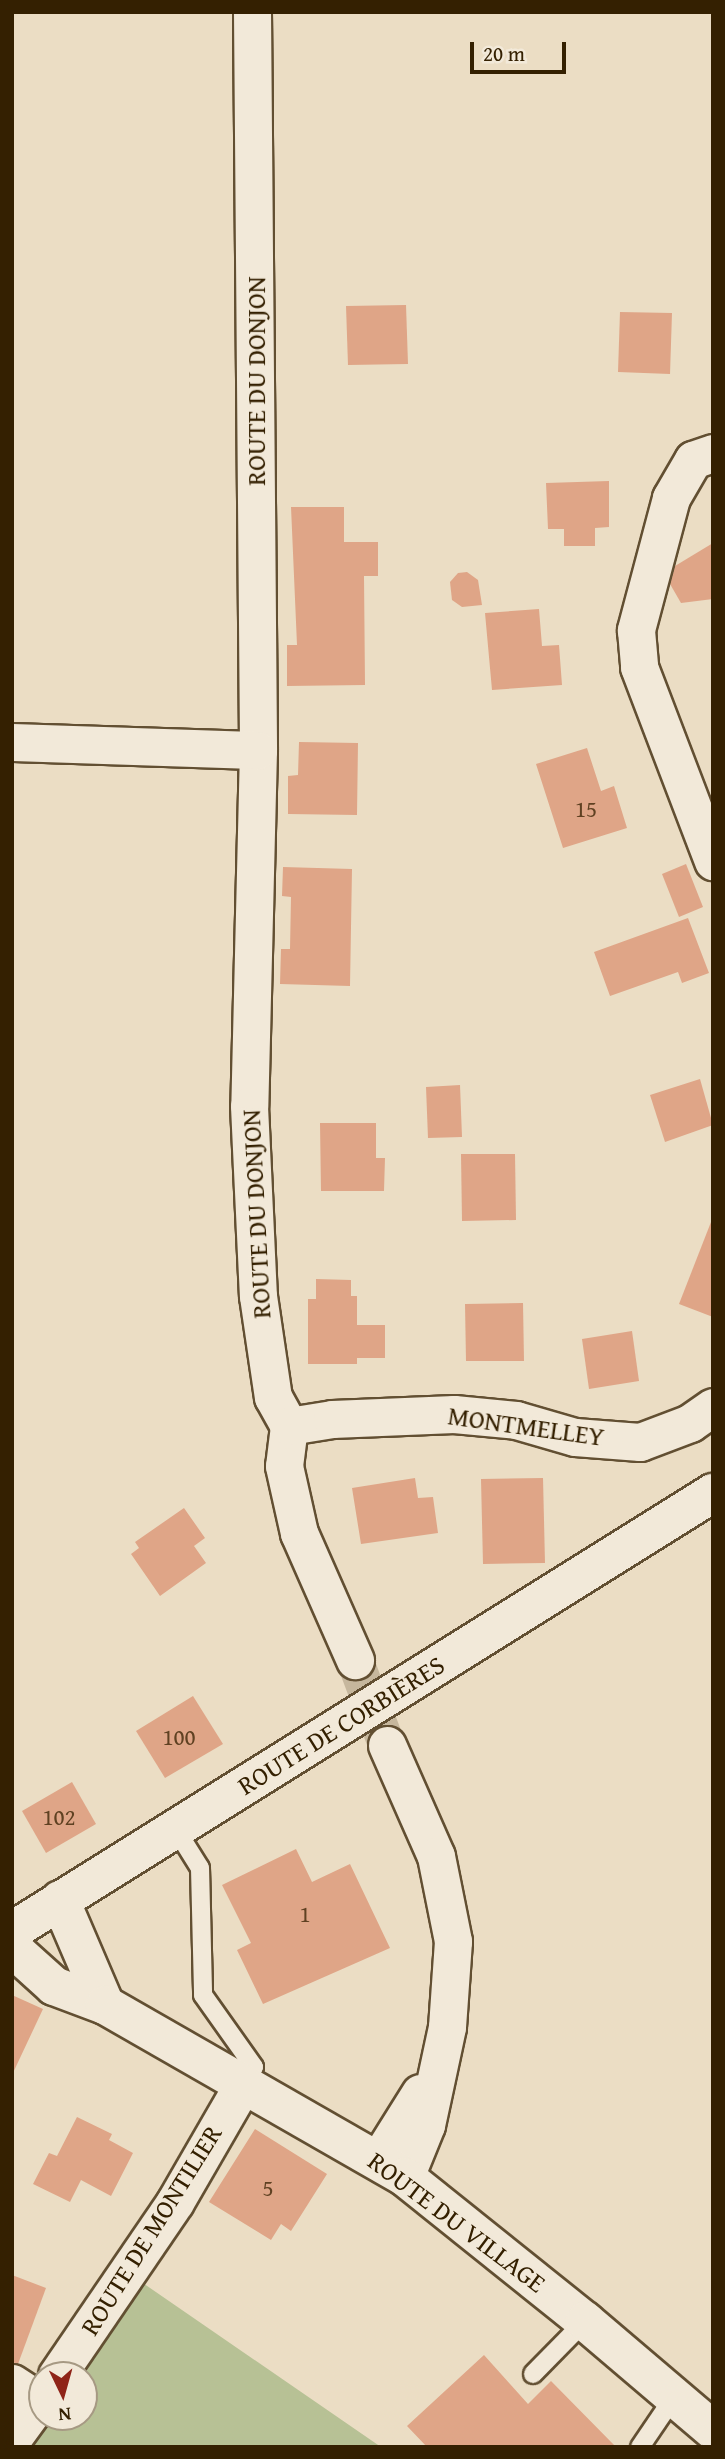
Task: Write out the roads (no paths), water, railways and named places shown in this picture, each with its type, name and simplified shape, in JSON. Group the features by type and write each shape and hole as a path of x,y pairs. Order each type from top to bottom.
{"street":[{"name":"ROUTE DU DONJON","path":"252,12 258,750 250,1106 258,1296 273,1397 289,1426"},
{"path":"713,453 693,460 671,498 636,630 639,667 713,861"},
{"path":"12,742 258,750"},
{"name":"MONTMELLEY","path":"289,1426 332,1419 454,1414 516,1420 575,1437 640,1442 690,1423 713,1407"},
{"path":"289,1426 284,1466 299,1533 355,1660"},
{"name":"ROUTE DE CORBIÈRES","path":"12,1931 713,1493"},
{"path":"387,1745 429,1836 450,1912 453,1989 441,2052 402,2127 392,2169"},
{"path":"61,1900 105,2005"},
{"name":"ROUTE DU VILLAGE","path":"12,1948 54,1986 105,2005 392,2169 585,2321 713,2430"},
{"name":"ROUTE DE MONTILIER","path":"59,2361 175,2202 243,2084"},
{"name":"ROUTE DE MONTILIER","path":"12,2439 28,2408"}],"lane":[{"path":"175,1828 200,1868 203,1995 254,2067 243,2084"},
{"path":"533,2374 585,2321"},
{"path":"640,2447 674,2397"}],"tunnel":[{"path":"355,1660 387,1745"}]}
